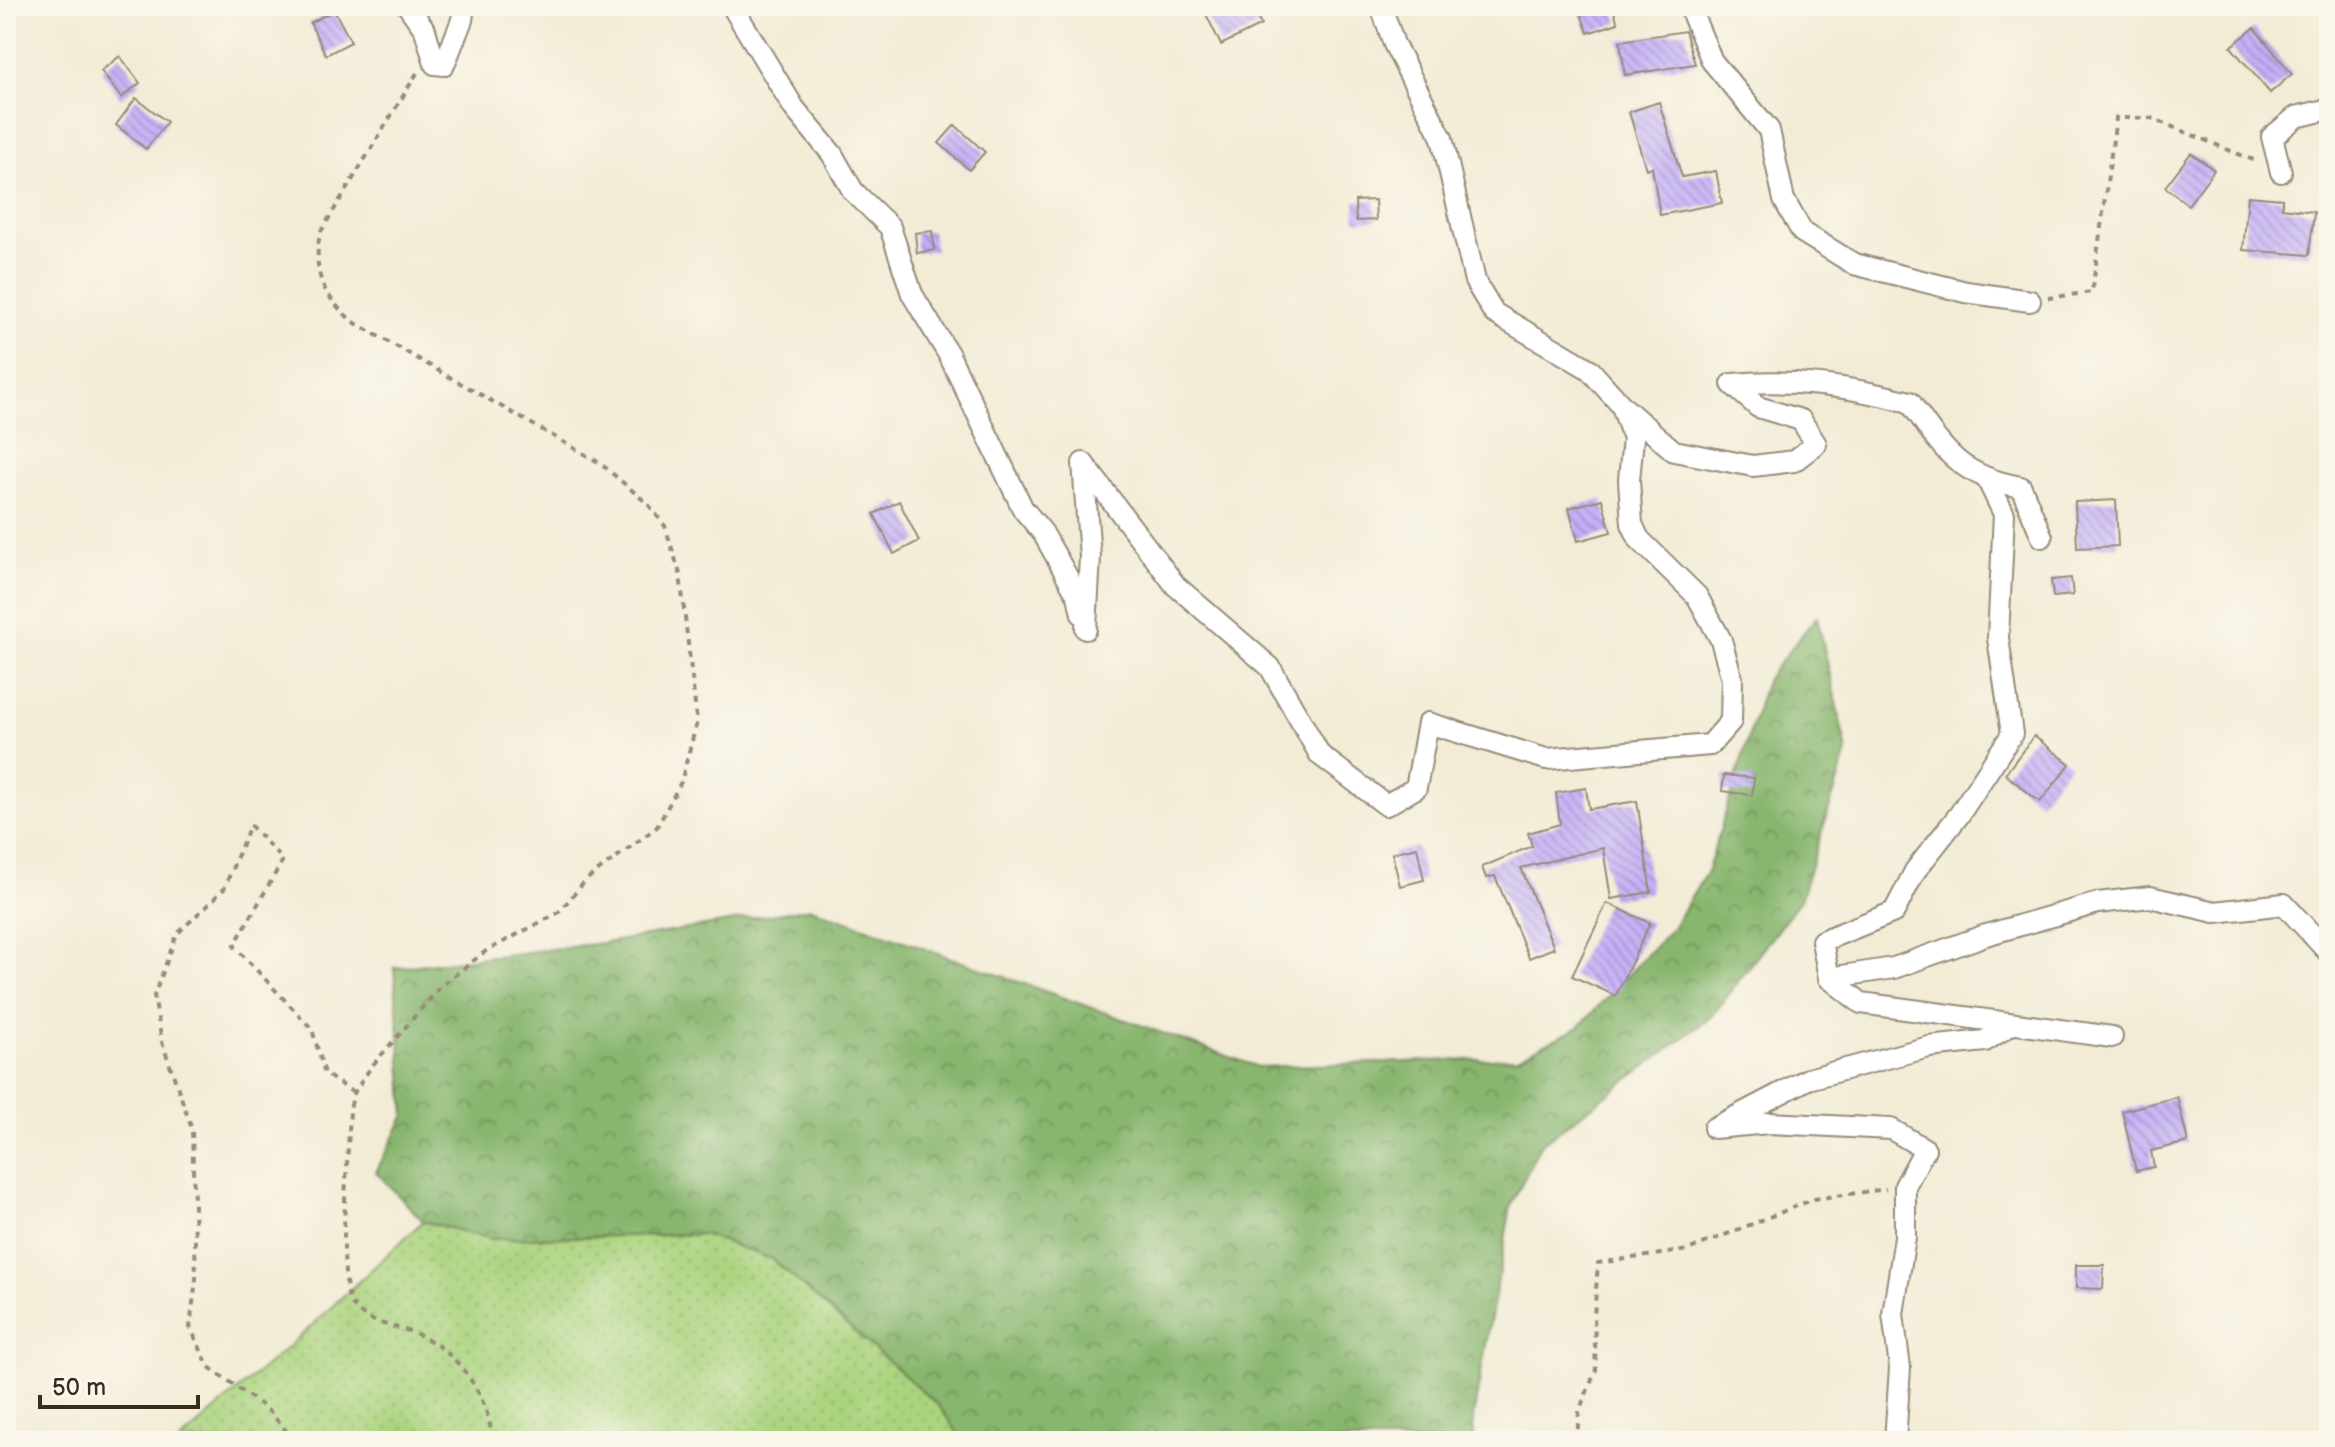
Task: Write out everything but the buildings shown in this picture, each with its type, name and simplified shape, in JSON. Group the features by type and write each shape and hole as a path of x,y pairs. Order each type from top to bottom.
{"street":[{"path":"408,6 425,30 435,64 444,65 462,20 464,6"},
{"path":"732,6 757,52 794,108 832,154 853,191 890,227 912,294 949,355 1023,509 1043,533 1078,596 1086,629 1090,557 1083,463 1176,586 1270,667 1320,755 1386,805 1416,788 1428,723 1546,759 1710,745 1731,721 1732,679 1721,640 1697,596 1639,539 1632,524 1629,480 1633,438 1622,406"},
{"path":"1381,6 1394,44 1442,138 1475,281 1494,313 1589,369 1622,406 1674,451 1753,466 1794,461 1816,444 1801,420 1758,407 1732,384 1769,380 1852,387 1910,402 1945,452 1988,481 2021,487 2042,537"},
{"path":"1689,6 1712,61 1769,130 1784,200 1802,232 1854,264 1966,292 2030,301"},
{"path":"2281,172 2272,137 2296,117 2329,109"},
{"path":"1988,481 2004,514 1998,638 2012,734 1959,815 1915,871 1894,912 1822,941 1829,978 1861,1003 2009,1026 2112,1037"},
{"path":"1829,978 1894,968 1986,935 2098,903 2150,897 2215,912 2284,904 2329,953"},
{"path":"1895,1441 1900,1368 1893,1314 1905,1237 1905,1186 1925,1149 1891,1129 1769,1123 1714,1128 1808,1079 1929,1047 1985,1041 2009,1026"}],"path":[{"path":"431,50 320,233 315,261 328,300 352,321 600,463 648,504 665,526 680,574 697,722 681,782 657,827 586,880 558,913 486,951 441,986 371,1067 354,1093 350,1109 345,1263 350,1300 360,1315 421,1335 460,1364 481,1398 492,1441"},
{"path":"2030,301 2092,292 2116,118 2151,118 2281,172"},
{"path":"295,1441 268,1410 209,1367 190,1327 196,1279 192,1129 162,1042 154,996 177,934 224,889 250,825 283,860 234,946 312,1029 325,1074 354,1093"},
{"path":"1577,1441 1579,1411 1596,1370 1594,1317 1598,1263 1688,1250 1814,1199 1905,1186"}],"green space":[{"path":"1817,616 1847,752 1800,900 1711,1017 1540,1145 1511,1206 1473,1417 1473,1441 963,1441 939,1406 772,1259 703,1234 491,1239 423,1221 376,1172 405,1115 394,968 610,942 811,908 1258,1067 1518,1058 1579,1027 1672,928 1708,870 1766,680"},
{"path":"423,1221 491,1239 703,1234 772,1259 940,1406 963,1441 180,1441 306,1331"}]}
